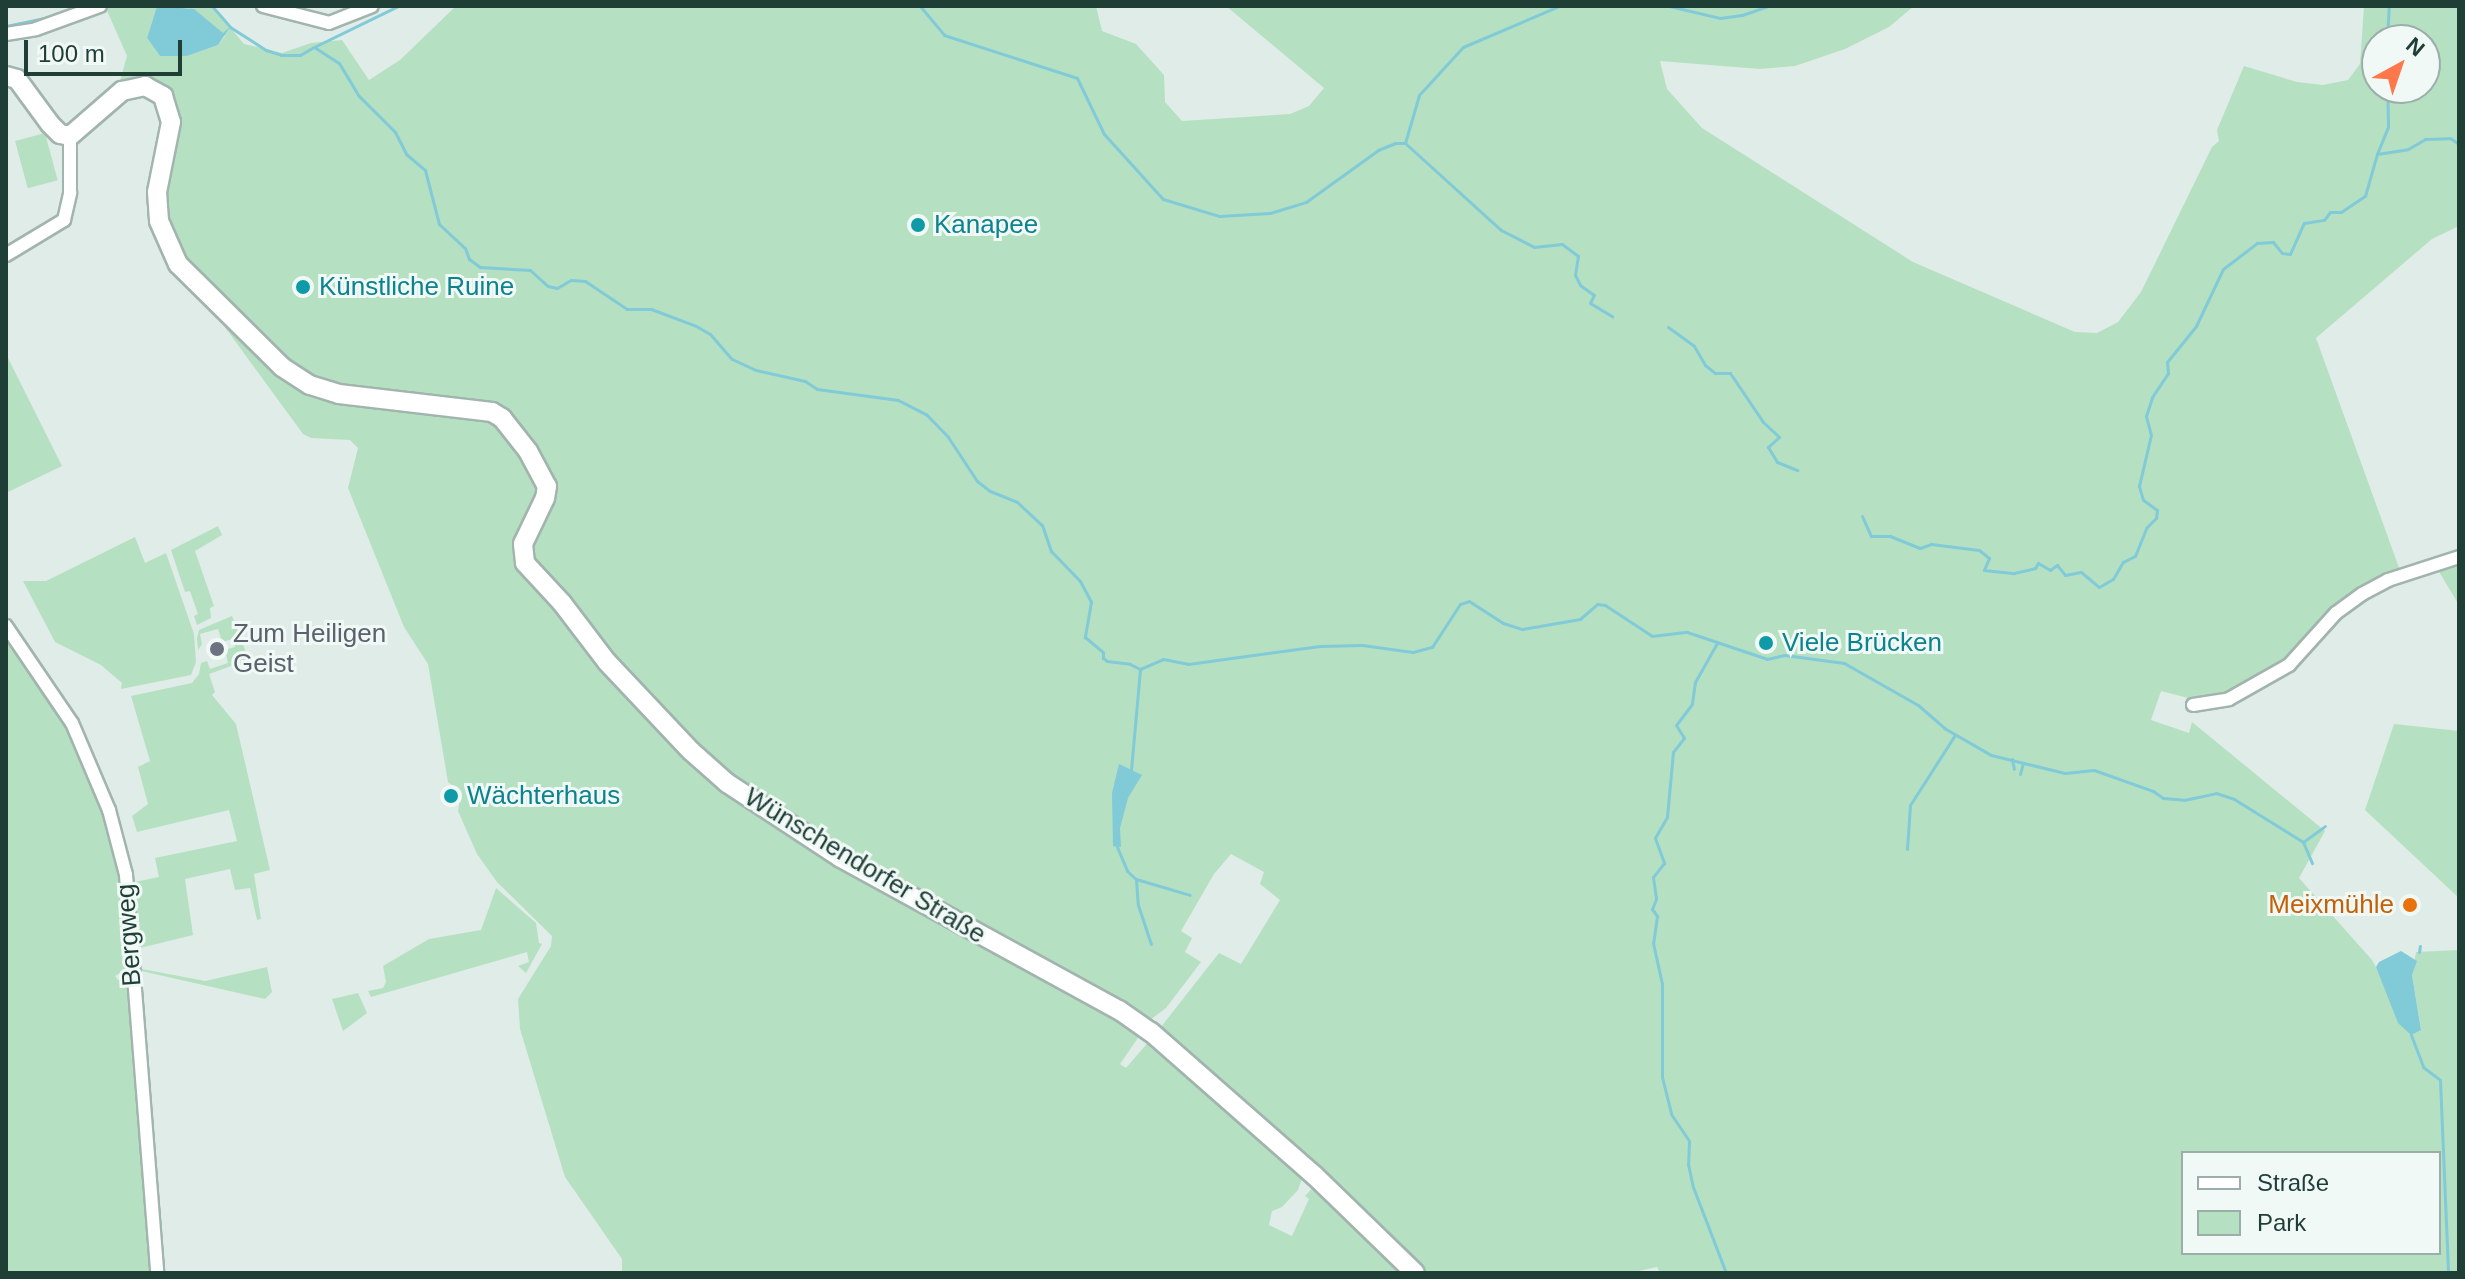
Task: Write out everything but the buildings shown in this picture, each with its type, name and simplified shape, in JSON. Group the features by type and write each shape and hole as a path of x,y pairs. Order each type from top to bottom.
{"street":[{"path":"6,34 36,29 100,6"},
{"path":"263,6 329,23 372,6"},
{"path":"6,76 17,79 60,134 70,136 70,193 64,220 6,255"},
{"name":"Wünschendorfer Straße","path":"70,136 122,91 145,86 163,96 171,122 157,192 159,221 178,264 204,293 230,311 297,378 323,390 481,411 502,418 528,451 547,486 545,498 523,544 525,563 562,603 607,662 691,751 727,783 841,858 1119,1010 1151,1032 1315,1176 1410,1269"},
{"path":"2193,705 2229,699 2289,665 2336,613 2362,594 2388,580 2459,557"},
{"name":"Bergweg","path":"6,626 72,723 109,810 126,875 157,1273"}],"green space":[{"path":"105,6 157,6 147,38 160,56 187,56 218,45 225,36 186,6 212,6 244,44 282,53 311,43 342,40 369,80 400,60 456,6 1096,6 1102,31 1136,44 1164,75 1165,102 1182,121 1290,114 1309,106 1324,88 1226,6 1914,6 1889,27 1845,49 1795,66 1760,69 1660,61 1667,89 1702,128 1913,262 2075,332 2097,333 2118,322 2141,292 2212,147 2219,141 2217,130 2244,66 2297,82 2323,85 2348,80 2360,64 2361,50 2361,104 2441,104 2441,24 2363,24 2364,6 2459,6 2459,226 2432,239 2316,338 2402,576 2362,594 2295,655 2227,695 2196,700 2161,691 2151,720 2189,733 2192,722 2325,831 2299,878 2372,960 2387,987 2398,1023 2421,1029 2412,975 2416,952 2459,950 2459,1273 1660,1273 1657,1267 1629,1273 1420,1273 1157,1032 1219,953 1241,964 1280,900 1260,884 1264,872 1231,854 1214,874 1181,931 1192,938 1185,952 1201,962 1166,1008 1146,1023 872,868 722,773 645,695 527,551 548,504 509,418 308,381 180,259 161,207 171,101 118,88 127,56"},
{"path":"45,133 58,180 28,188 15,141"},
{"path":"211,308 294,380 486,416 504,426 542,487 519,552 688,755 1142,1032 1120,1064 1126,1068 1151,1039 1304,1173 1298,1190 1282,1207 1272,1211 1269,1225 1292,1236 1309,1199 1305,1196 1316,1184 1408,1273 622,1273 622,1259 565,1177 520,1029 518,999 551,946 552,936 497,882 477,854 458,811 461,792 448,782 428,664 404,627 348,488 358,448 350,440 311,438 303,434"},
{"path":"6,354 62,466 6,493"},
{"path":"218,526 222,535 195,551 214,606 210,608 211,618 197,625 194,616 198,614 190,591 185,592 171,550"},
{"path":"135,537 145,563 166,553 194,634 196,662 191,675 121,689 122,683 101,665 55,642 23,581 46,581"},
{"path":"2459,557 2459,605 2435,565"},
{"path":"232,616 247,655 245,661 209,674 215,692 212,695 236,724 270,870 254,874 261,919 257,920 250,888 235,890 230,869 185,879 193,935 136,949 137,968 205,981 267,967 272,992 265,999 137,970 130,883 159,877 155,858 237,841 229,810 137,832 132,816 148,804 138,767 150,761 131,696 192,683 199,674 201,663 207,661 210,669 228,663 225,650 235,647 233,639 222,642 218,629 200,634 202,644 198,650 197,638 199,630"},
{"path":"6,640 13,640 58,711 94,783 115,843 124,902 127,969 115,976 118,980 127,978 154,1273 6,1273"},
{"path":"2394,724 2459,731 2459,898 2365,810"},
{"path":"496,888 536,923 539,943 542,944 526,973 518,966 529,962 527,952 371,997 368,991 383,988 386,982 383,966 429,939 481,930"},
{"path":"358,993 367,1013 343,1031 332,999"}],"water":[{"path":"157,6 194,9 223,33 230,27 218,45 187,56 160,56 147,38"},
{"path":"1119,764 1142,775 1128,798 1120,828 1121,847 1117,847 1113,846 1112,793"},
{"path":"2401,951 2417,961 2412,975 2421,1030 2411,1035 2398,1023 2376,967 2379,962"}],"waterway":[{"path":"212,6 230,27 266,50 281,55 300,55 314,47 339,63 359,96 395,132 406,154 425,170 439,224 465,248 469,259 480,267 530,270 548,286 557,288 571,280 585,281 627,309 651,309 696,326 710,334 732,359 756,370 805,381 817,389 898,400 926,414 948,437 977,481 990,491 1017,502 1042,525 1051,551 1080,581 1091,602 1085,637 1103,652 1103,658 1107,661 1130,664 1140,669 1163,659 1188,664 1320,646 1362,645 1413,652 1432,647 1460,604 1469,601 1503,623 1522,629 1580,619 1597,604 1605,605 1652,636 1687,632 1767,659 1784,655 1844,663 1918,705 1944,728 1991,755 2065,773 2094,770 2153,791 2163,798 2184,800 2216,793 2234,799 2303,842 2312,863"},
{"path":"316,46 398,6"},
{"path":"920,6 944,35 1077,78 1104,134 1163,199 1219,216 1270,213 1306,202 1378,150 1395,143 1405,143 1501,230 1534,247 1562,244 1578,256 1575,275 1580,285 1594,295 1590,303 1612,316"},
{"path":"1405,143 1419,95 1463,47 1559,6"},
{"path":"1669,6 1720,18 1742,15 1768,6"},
{"path":"2388,24 2389,6"},
{"path":"6,26 59,15"},
{"path":"2377,154 2388,127 2387,104"},
{"path":"1862,516 1871,536 1890,536 1920,548 1931,544 1979,550 1989,558 1984,570 2014,573 2035,568 2038,563 2050,570 2057,565 2065,575 2081,572 2099,587 2113,579 2123,562 2135,556 2147,527 2156,518 2157,510 2143,500 2139,486 2151,435 2146,416 2152,397 2168,373 2167,362 2196,326 2223,269 2257,243 2273,242 2282,253 2290,254 2304,223 2324,220 2330,212 2341,212 2365,196 2377,154 2408,149 2425,139 2450,138 2459,144"},
{"path":"1668,327 1694,346 1705,365 1715,373 1730,373 1763,422 1779,437 1768,447 1777,462 1797,470"},
{"path":"1717,643 1695,682 1692,704 1676,725 1684,738 1673,752 1667,817 1655,838 1664,863 1653,877 1656,899 1652,909 1657,916 1653,943 1662,984 1662,1077 1671,1114 1689,1141 1688,1164 1693,1187 1726,1273"},
{"path":"1131,770 1140,670"},
{"path":"1907,849 1910,805 1955,735"},
{"path":"2012,759 2014,769"},
{"path":"2020,774 2023,763"},
{"path":"2303,842 2325,826"},
{"path":"1117,847 1127,871 1136,879 1138,905 1151,944"},
{"path":"1136,879 1190,895"},
{"path":"2419,952 2420,946"},
{"path":"2411,1035 2423,1067 2440,1080 2448,1273"}],"place":[{"name":"Kanapee","path":"918,225"},
{"name":"Künstliche Ruine","path":"303,287"},
{"name":"Viele Brücken","path":"1766,643"},
{"name":"Zum Heiligen Geist","path":"217,649"},
{"name":"Wächterhaus","path":"451,796"},
{"name":"Meixmühle","path":"2410,905"}]}
